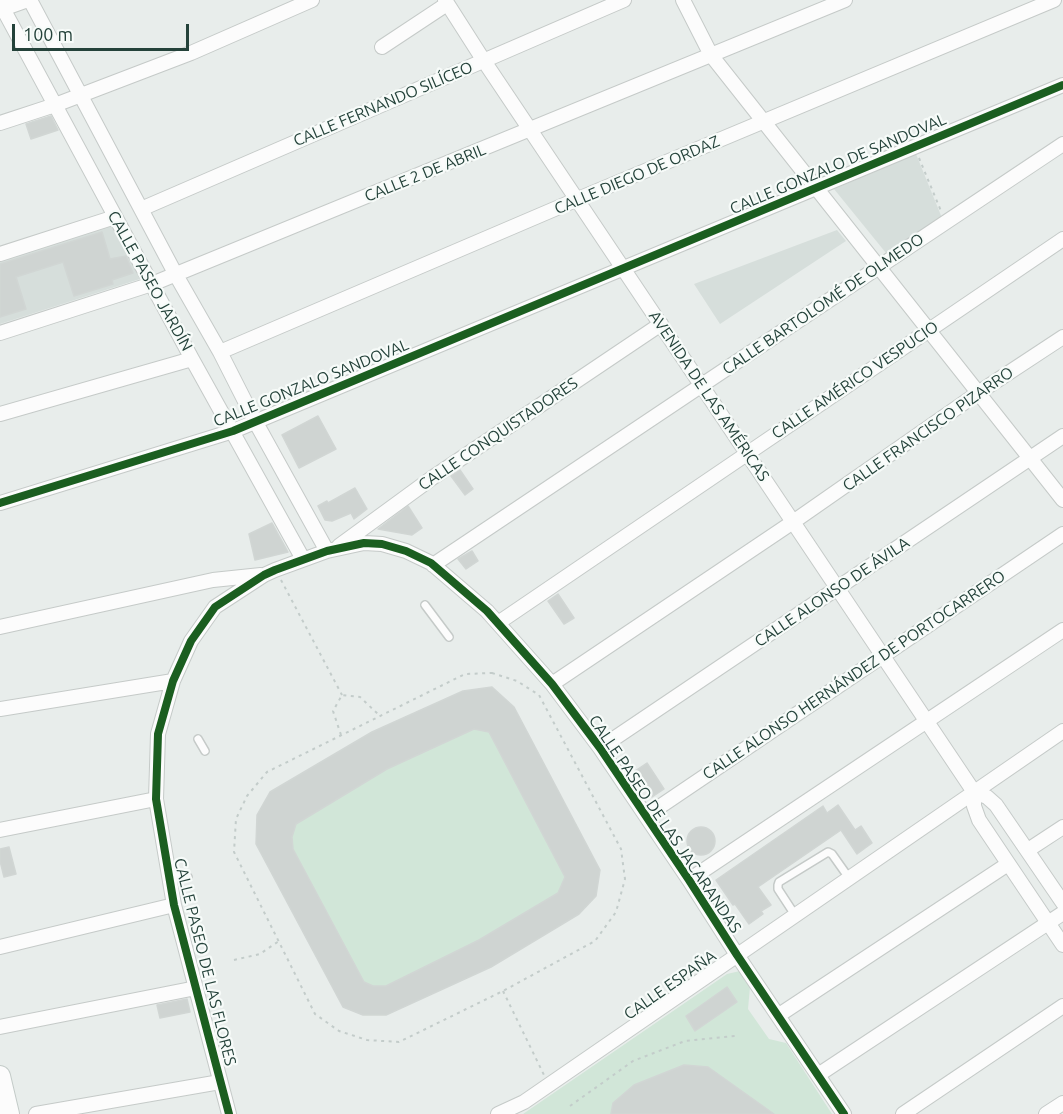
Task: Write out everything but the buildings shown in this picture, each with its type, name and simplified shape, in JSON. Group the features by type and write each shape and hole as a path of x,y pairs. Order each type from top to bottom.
{"main road":[{"path":"0,1076 9,1114"}],"street":[{"path":"1,7 29,0"},
{"name":"CALLE PASEO JARDÍN","path":"29,0 255,421 332,549"},
{"path":"0,123 55,105 191,53 312,0"},
{"name":"CALLE FERNANDO SILÍCEO","path":"141,209 624,0"},
{"path":"683,0 711,55 1063,500"},
{"name":"CALLE 2 DE ABRIL","path":"0,333 153,284 845,0"},
{"name":"CALLE DIEGO DE ORDAZ","path":"220,352 1054,0"},
{"path":"382,47 446,2"},
{"name":"AVENIDA DE LAS AMÉRICAS","path":"446,2 974,792 974,806 979,820 1063,945"},
{"name":"CALLE PASEO JARDÍN","path":"1,7 303,559"},
{"name":"CALLE GONZALO DE SANDOVAL","path":"624,269 1063,85"},
{"name":"CALLE BARTOLOMÉ DE OLMEDO","path":"433,566 1063,144"},
{"path":"0,254 115,217"},
{"name":"CALLE AMÉRICO VESPUCIO","path":"498,623 1063,239"},
{"name":"CALLE GONZALO SANDOVAL","path":"0,503 233,431 624,269"},
{"name":"CALLE CONQUISTADORES","path":"332,549 432,478 661,324"},
{"name":"CALLE FRANCISCO PIZARRO","path":"552,684 1063,337"},
{"path":"0,414 192,359"},
{"name":"CALLE ALONSO DE ÁVILA","path":"600,748 1063,436"},
{"name":"CALLE ALONSO HERNÁNDEZ DE PORTOCARRERO","path":"646,816 1063,534"},
{"name":"CALLE PASEO DE LAS JACARANDAS","path":"303,559 332,549 364,543 382,544 406,551 433,566 498,623 552,684 600,748 844,1114"},
{"name":"CALLE PASEO DE LAS FLORES","path":"229,1114 168,876 156,799 158,734 173,681 191,641 215,607 269,572 303,559"},
{"path":"0,627 213,580 269,572"},
{"path":"689,880 1063,630"},
{"path":"0,709 173,681"},
{"name":"CALLE ESPAÑA","path":"498,1114 524,1102 1063,731"},
{"name":"AVENIDA DE LAS AMÉRICAS","path":"974,792 987,797 996,805 1063,903"},
{"path":"0,830 156,799"},
{"path":"1028,850 1063,827"},
{"path":"779,1016 1008,864"},
{"path":"0,946 174,905"},
{"path":"818,1075 1063,913"},
{"path":"0,1027 196,988"},
{"path":"903,1114 1063,1006"},
{"path":"36,1114 220,1082"},
{"path":"1046,1114 1063,1103"}],"lane":[{"path":"425,605 449,637"},
{"path":"198,739 205,751"},
{"path":"795,915 778,889 779,882 828,852 832,854 849,878"},
{"path":"168,876 188,877"}],"path":[{"path":"914,147 945,222"},
{"path":"269,572 342,695"},
{"path":"492,673 517,681 539,695 621,849 625,879 616,912 595,941 503,991 399,1042 368,1040 339,1030 315,1014 234,852 236,819 247,796 267,772 380,716 465,674 492,673"},
{"path":"342,695 360,697 380,716"},
{"path":"341,735 333,711 342,695"},
{"path":"234,960 260,954 279,941"},
{"path":"503,991 548,1085"},
{"path":"570,1106 633,1061 685,1041 735,1036"}],"shaded area":[{"path":"916,154 942,218 886,253 834,189"},
{"path":"114,224 143,278 0,324 0,260"},
{"path":"837,230 846,241 720,324 694,284"}],"green space":[{"path":"463,691 514,707 600,870 596,896 491,967 386,1015 363,1015 343,1007 256,844 257,815 270,792 372,732"},
{"path":"740,971 750,987 748,1009 769,1039 786,1043 832,1114 523,1114 727,974"}],"cycle path":[{"path":"0,503 233,431 1063,85"},
{"path":"229,1114 174,905 156,799 158,734 173,681 191,641 215,607 275,570 327,551 364,543 382,544 406,551 431,563 487,611 552,684 600,748 844,1114"}]}
